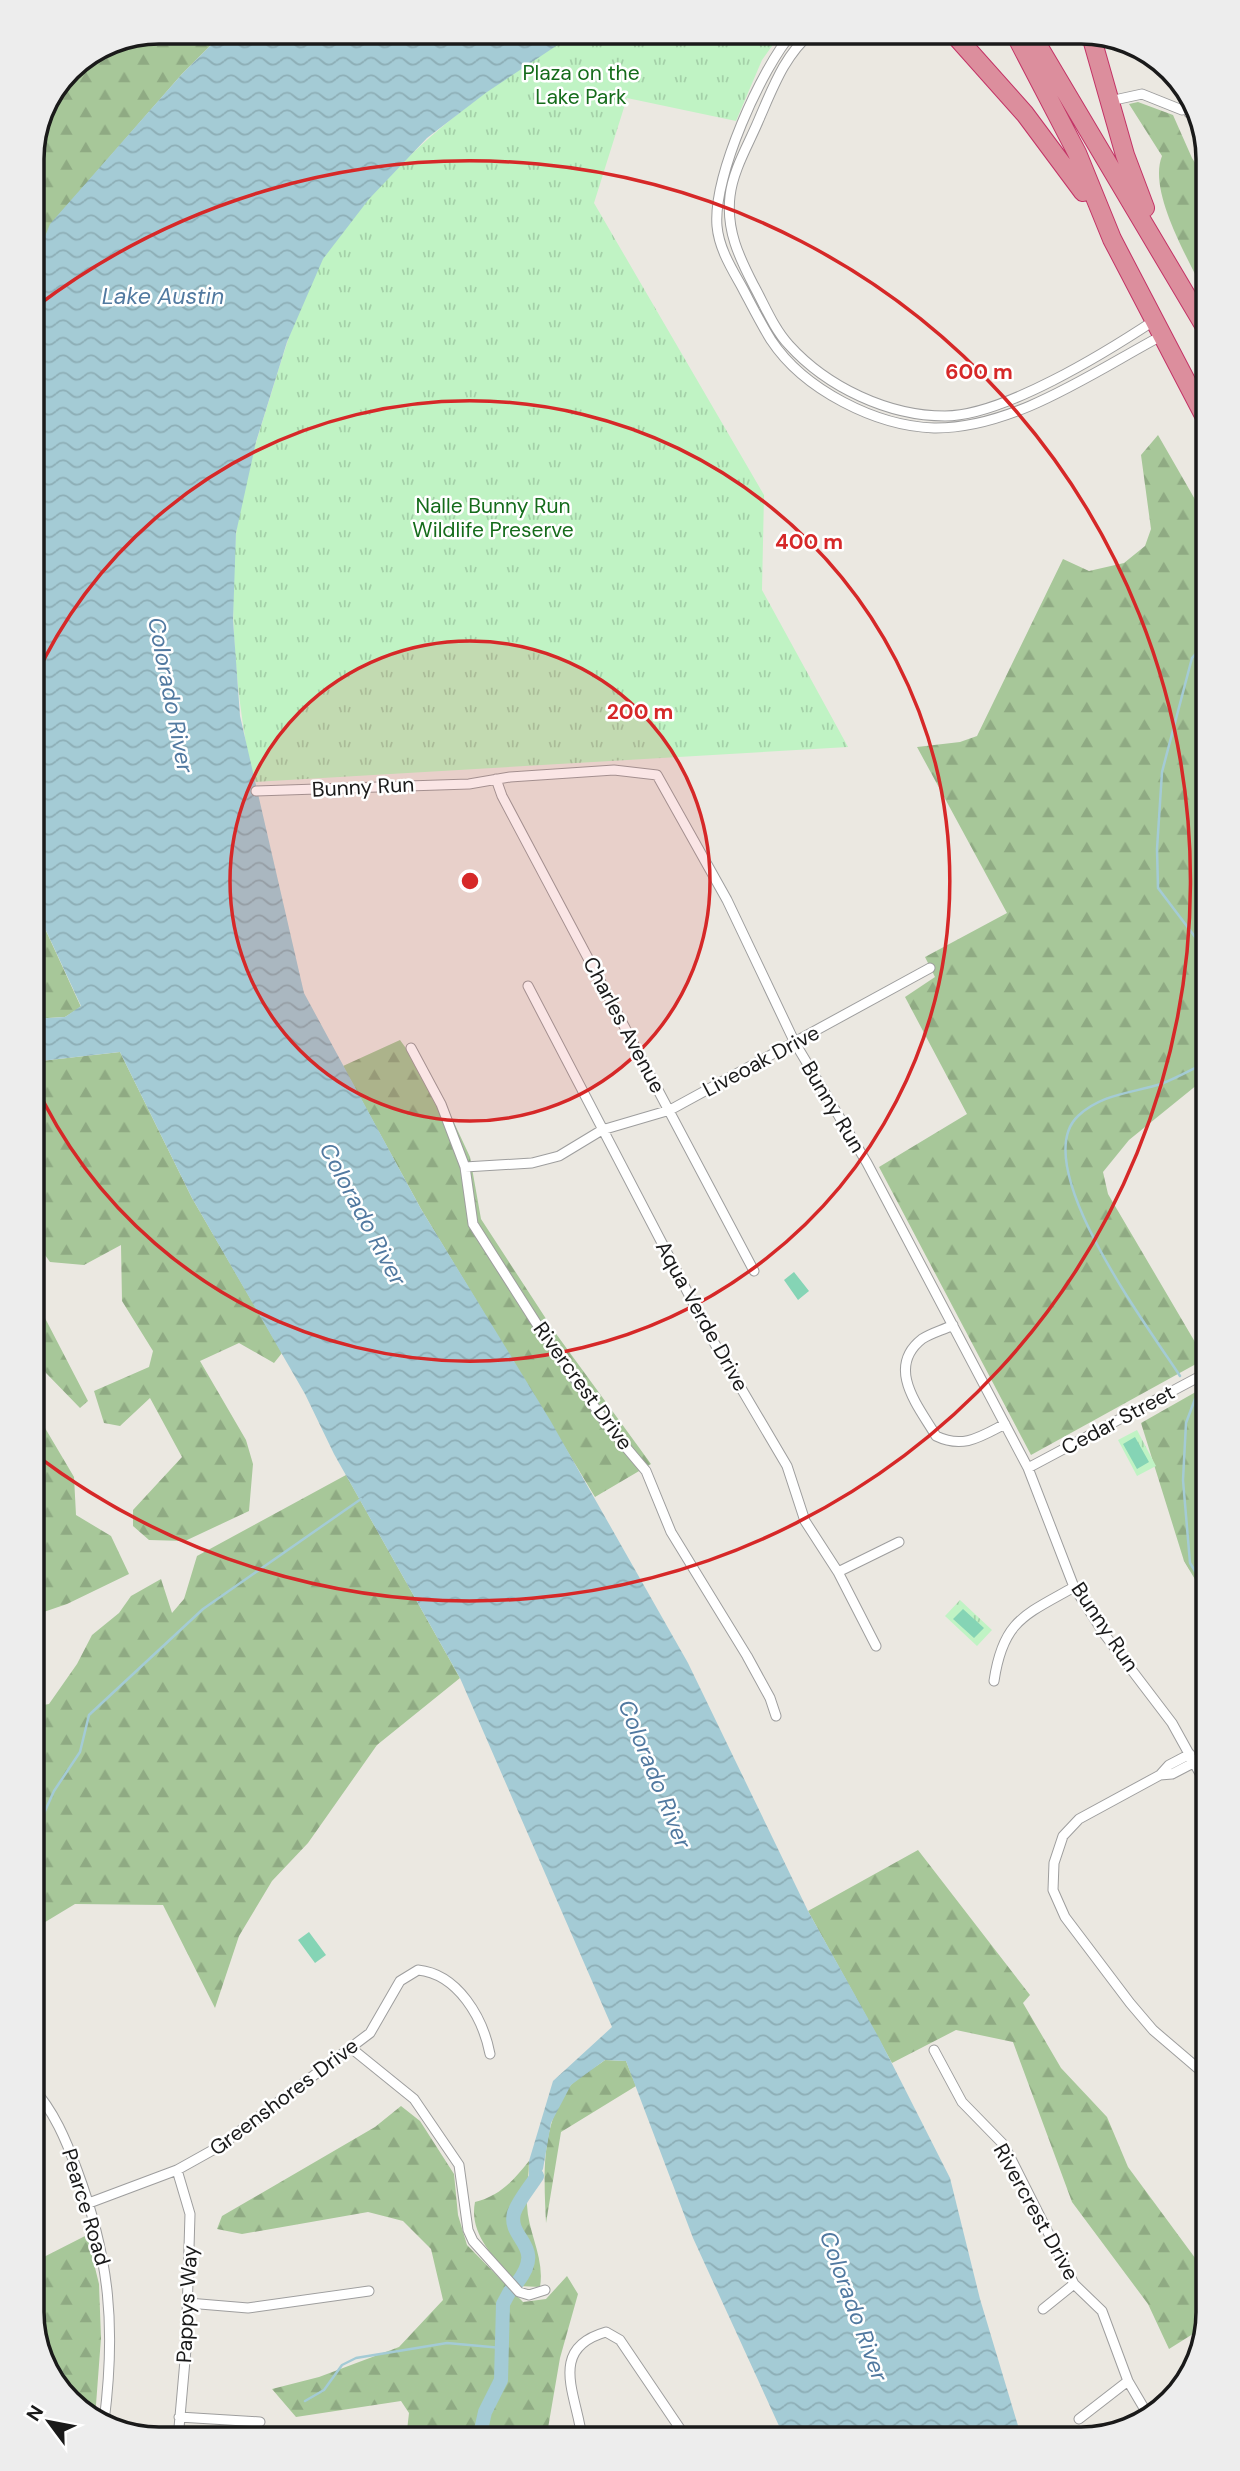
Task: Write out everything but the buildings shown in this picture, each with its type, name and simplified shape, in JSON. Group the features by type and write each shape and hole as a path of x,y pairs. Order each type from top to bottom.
{"highway":[{"path":"963,44 1025,114 1071,173 1104,224 1196,399"},
{"path":"1020,44 1077,153 1104,224"},
{"path":"1037,44 1196,309"},
{"path":"1094,45 1125,155 1160,247"}],"street":[{"path":"784,44 771,62 727,161 719,194 718,233 720,245 761,310 805,360 843,387 886,406 946,416 985,409 1026,394 1159,327"},
{"path":"801,44 784,64 730,194 732,238 772,341 803,373 834,396 882,417 920,426 952,426 990,421 1031,405 1159,327"},
{"path":"1110,101 1142,94 1185,111"},
{"path":"727,161 740,166"},
{"path":"1026,394 1031,405"},
{"path":"882,417 886,406"},
{"name":"Bunny Run","path":"256,791 469,784 496,779 614,769 657,775 727,900 794,1044 867,1163 1028,1468 1074,1587 1105,1635 1158,1703 1196,1764"},
{"name":"Charles Avenue","path":"496,779 502,796 754,1270"},
{"name":"Liveoak Drive","path":"465,1167 532,1163 559,1156 602,1130 670,1110 930,968"},
{"name":"Aqua Verde Drive","path":"528,986 712,1339 787,1466 805,1521 838,1572 876,1646"},
{"name":"Rivercrest Drive","path":"411,1048 441,1104 465,1167 473,1224 547,1339 608,1426 646,1471 671,1532 747,1656 770,1698 776,1716"},
{"path":"953,1325 922,1339 909,1356 904,1370 904,1382 936,1436 944,1440 965,1444 1005,1424"},
{"name":"Cedar Street","path":"1028,1468 1196,1379"},
{"path":"838,1572 899,1542"},
{"path":"994,1681 998,1652 1010,1628 1030,1612 1074,1587"},
{"path":"1193,1758 1172,1774 1160,1775 1079,1819 1063,1836 1054,1863 1054,1890 1065,1917 1130,2003 1153,2030 1196,2066"},
{"name":"Greenshores Drive","path":"89,2203 177,2170 220,2146 370,2033 401,1981 418,1970 444,1978 465,1999 485,2030 489,2054"},
{"path":"351,2048 414,2099 458,2165 473,2241 519,2292 529,2295 545,2290"},
{"name":"Rivercrest Drive","path":"934,2050 962,2102 1004,2145 1074,2284 1102,2311 1128,2381 1144,2408"},
{"name":"Pearce Road","path":"44,2104 61,2129 89,2203 106,2265 112,2340 105,2414"},
{"name":"Pappys Way","path":"177,2170 190,2214 188,2303 179,2427"},
{"path":"1043,2309 1074,2284"},
{"path":"188,2303 248,2308 369,2291"},
{"path":"580,2427 569,2365 577,2349 591,2336 606,2332 620,2340 679,2427"},
{"path":"1079,2418 1128,2381"},
{"path":"179,2417 260,2421"}],"green space":[{"path":"212,44 182,74 51,224 44,241 44,151 48,129 63,95 78,78 95,63 137,46"},
{"name":"Nalle Bunny Run Wildlife Preserve","path":"557,44 773,44 762,60 736,121 627,98 594,203 764,495 762,590 848,747 253,782 235,659 233,597 236,535 252,457 302,302 323,258 373,193 437,131"},
{"path":"1138,102 1173,115 1196,164 1196,276 1166,209 1159,171 1162,156 1129,104"},
{"path":"1158,435 1196,501 1196,1086 1129,1140 1103,1172 1108,1194 1196,1344 1196,1364 1031,1455 879,1167 967,1114 905,997 935,977 925,957 1007,913 917,747 960,742 977,736 1063,559 1089,571 1124,563 1145,546 1151,529 1141,455"},
{"path":"44,926 81,1007 65,1017 44,1018"},
{"path":"400,1040 443,1099 470,1157 481,1219 554,1331 651,1464 595,1497 421,1209 343,1066"},
{"path":"120,1052 192,1198 282,1353 274,1363 239,1343 200,1361 246,1440 253,1464 249,1511 185,1541 149,1540 133,1526 133,1510 182,1457 150,1398 120,1426 104,1423 94,1391 149,1367 153,1351 122,1301 121,1245 84,1265 50,1262 44,1254 44,1061"},
{"path":"794,1272 809,1291 798,1300 784,1280"},
{"path":"44,1316 88,1401 80,1408 46,1373"},
{"path":"1196,1392 1196,1581 1184,1561 1141,1423"},
{"path":"44,1426 74,1477 76,1515 111,1536 129,1574 67,1604 44,1612"},
{"path":"1137,1430 1156,1466 1137,1476 1118,1440"},
{"path":"1135,1437 1149,1462 1137,1469 1123,1444"},
{"path":"346,1475 460,1678 377,1745 308,1843 272,1881 239,1936 215,2008 163,1905 75,1904 44,1923 44,1705 49,1704 77,1664 92,1635 119,1613 131,1596 161,1579 172,1613 184,1599 197,1556"},
{"path":"960,1600 992,1630 977,1646 945,1616"},
{"path":"963,1609 984,1628 974,1638 953,1619"},
{"path":"918,1850 1030,1995 1023,2003 1061,2068 1107,2117 1128,2167 1196,2259 1194,2333 1169,2349 1148,2304 1072,2202 1013,2042 956,2030 892,2063 808,1911"},
{"path":"309,1932 326,1955 315,1963 298,1940"},
{"path":"605,2060 626,2061 636,2086 561,2132 546,2223 546,2152 553,2118 570,2086"},
{"path":"401,2106 420,2121 454,2174 458,2215 467,2245 523,2302 546,2299 567,2276 578,2294 560,2358 548,2427 407,2427 409,2413 401,2401 296,2417 272,2389 319,2377 399,2347 443,2300 431,2249 403,2221 368,2212 242,2234 217,2229 222,2216 375,2127"},
{"path":"529,2161 527,2205 540,2266 540,2287 518,2286 487,2248 476,2226 474,2214 475,2202 492,2196 505,2187"},
{"path":"87,2235 99,2284 101,2338 96,2408 84,2398 84,2387 73,2387 59,2370 46,2334 44,2257"},
{"path":"52,2354 71,2385 59,2370"}],"water":[{"name":"Lake Austin","path":"212,44 559,44 487,92 427,138 369,199 323,259 287,342 256,442 236,533 233,620 240,716 304,993 421,1209 550,1420 688,1663 808,1911 879,2038 950,2178 980,2299 1018,2427 780,2427 693,2238 626,2061 605,2060 571,2085 551,2123 543,2169 529,2194 529,2161 553,2081 612,2027 460,1678 334,1454 305,1394 192,1198 120,1052 44,1061 44,1018 65,1017 81,1006 44,926 44,239 50,224 182,74"}],"waterway":[{"path":"1196,654 1192,658 1162,772 1157,849 1158,888 1196,938"},
{"path":"1180,1376 1121,1287 1080,1208 1068,1171 1066,1139 1078,1116 1097,1103 1161,1084 1196,1068"},
{"path":"1195,1399 1186,1423 1183,1480 1190,1563 1196,1573"},
{"path":"44,1813 54,1791 80,1752 89,1715 203,1609 361,1499"},
{"path":"517,2283 528,2260 527,2251 513,2222 514,2213 537,2176"},
{"path":"482,2427 485,2412 501,2380 503,2304 510,2291"},
{"path":"305,2401 324,2390 342,2365 356,2358 447,2343 502,2348"}],"park label":[{"name":"Plaza on the Lake Park","path":"581,85"}],"water label":[{"name":"Colorado River","path":"171,695"},
{"name":"Colorado River","path":"363,1214"},
{"name":"Colorado River","path":"655,1774"},
{"name":"Colorado River","path":"854,2306"}]}
